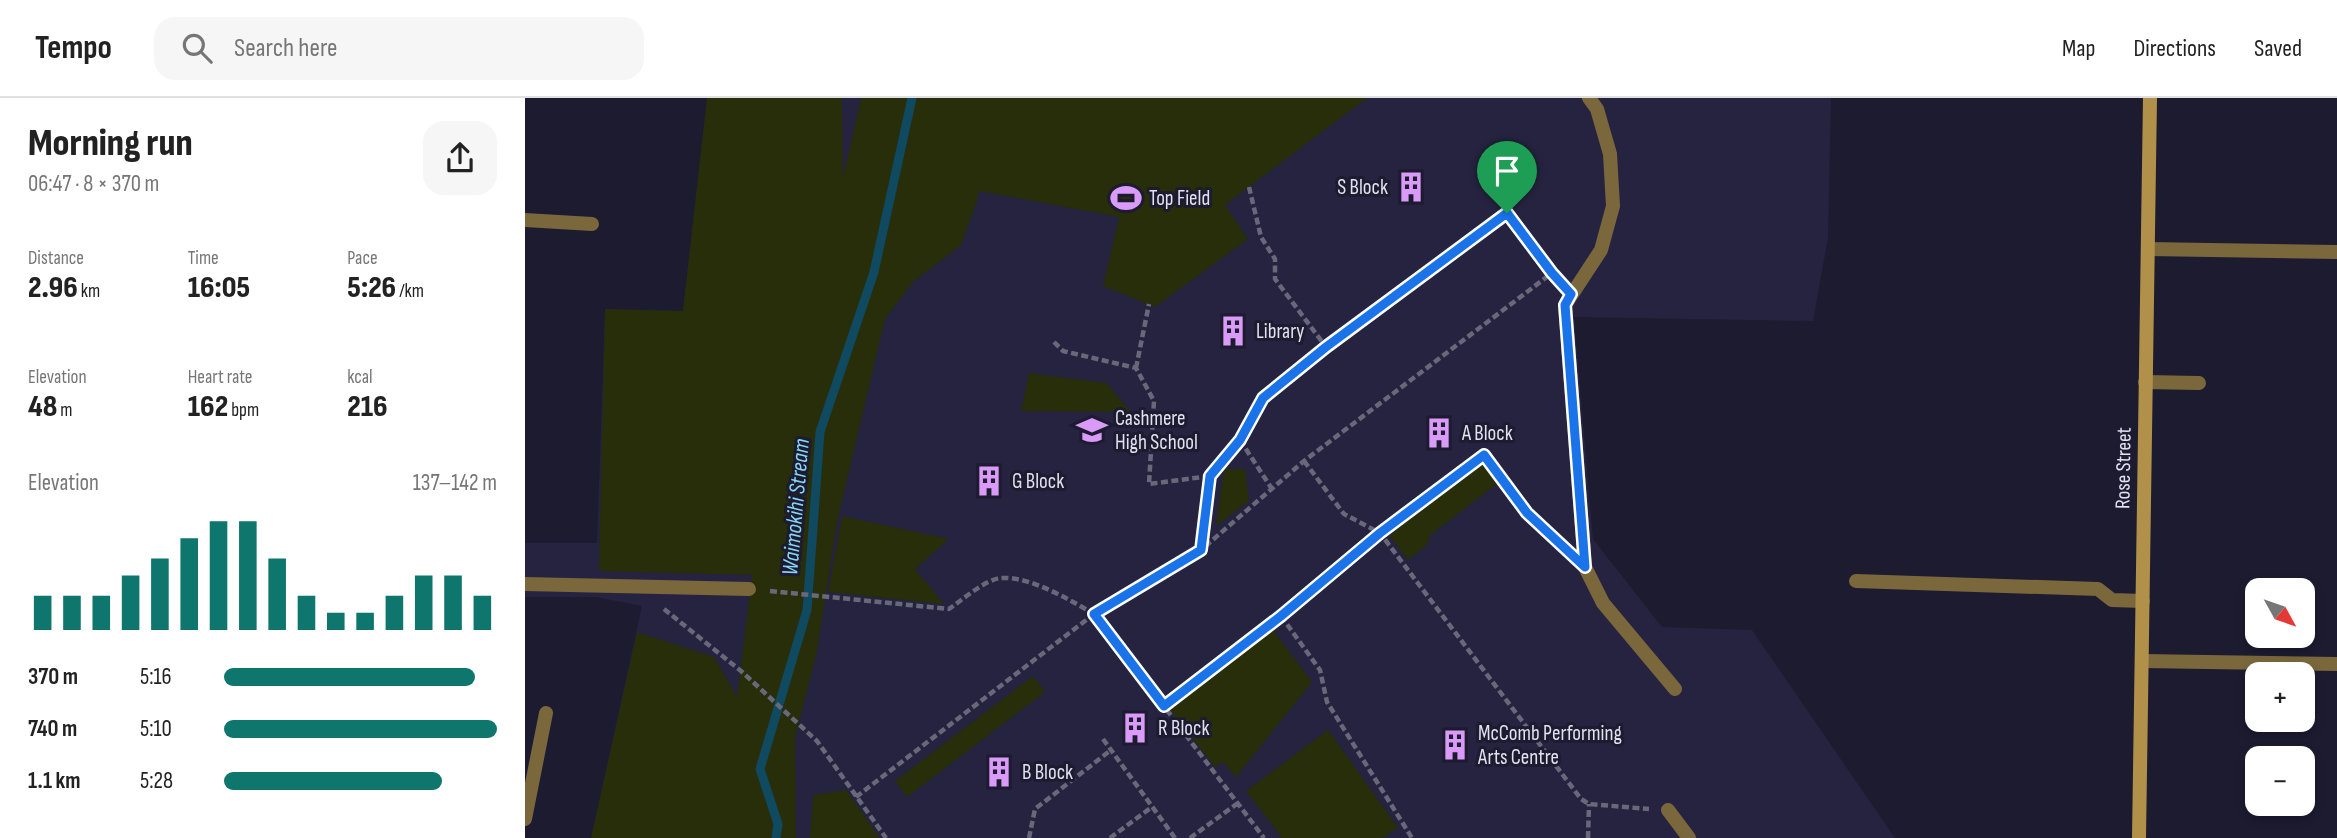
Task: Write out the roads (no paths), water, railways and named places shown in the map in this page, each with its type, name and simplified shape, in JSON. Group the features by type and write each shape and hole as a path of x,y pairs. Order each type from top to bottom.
{"street":[{"path":"1588,98 1597,109 1610,154 1613,206 1601,250 1565,305 1585,567 1603,603 1675,689"},
{"name":"Rose Street","path":"2139,838 2150,98"},
{"path":"525,220 592,224"},
{"path":"2147,249 2337,252"},
{"path":"2145,382 2199,383"},
{"path":"1856,580 2098,589 2112,600 2143,601"},
{"path":"525,584 748,589"},
{"path":"2142,661 2337,664"},
{"path":"525,819 546,713"},
{"path":"1668,810 1689,838"}],"waterway":[{"name":"Waimokihi Stream","path":"776,838 778,824 760,769 807,610 820,432 874,272 912,98"}],"place":[{"name":"S Block","path":"1411,187"},
{"name":"Top Field","path":"1126,198"},
{"name":"Library","path":"1233,331"},
{"name":"Cashmere High School","path":"1092,430"},
{"name":"A Block","path":"1439,433"},
{"name":"G Block","path":"989,481"},
{"name":"R Block","path":"1135,728"},
{"name":"McComb Performing Arts Centre","path":"1455,745"},
{"name":"B Block","path":"999,772"}]}
